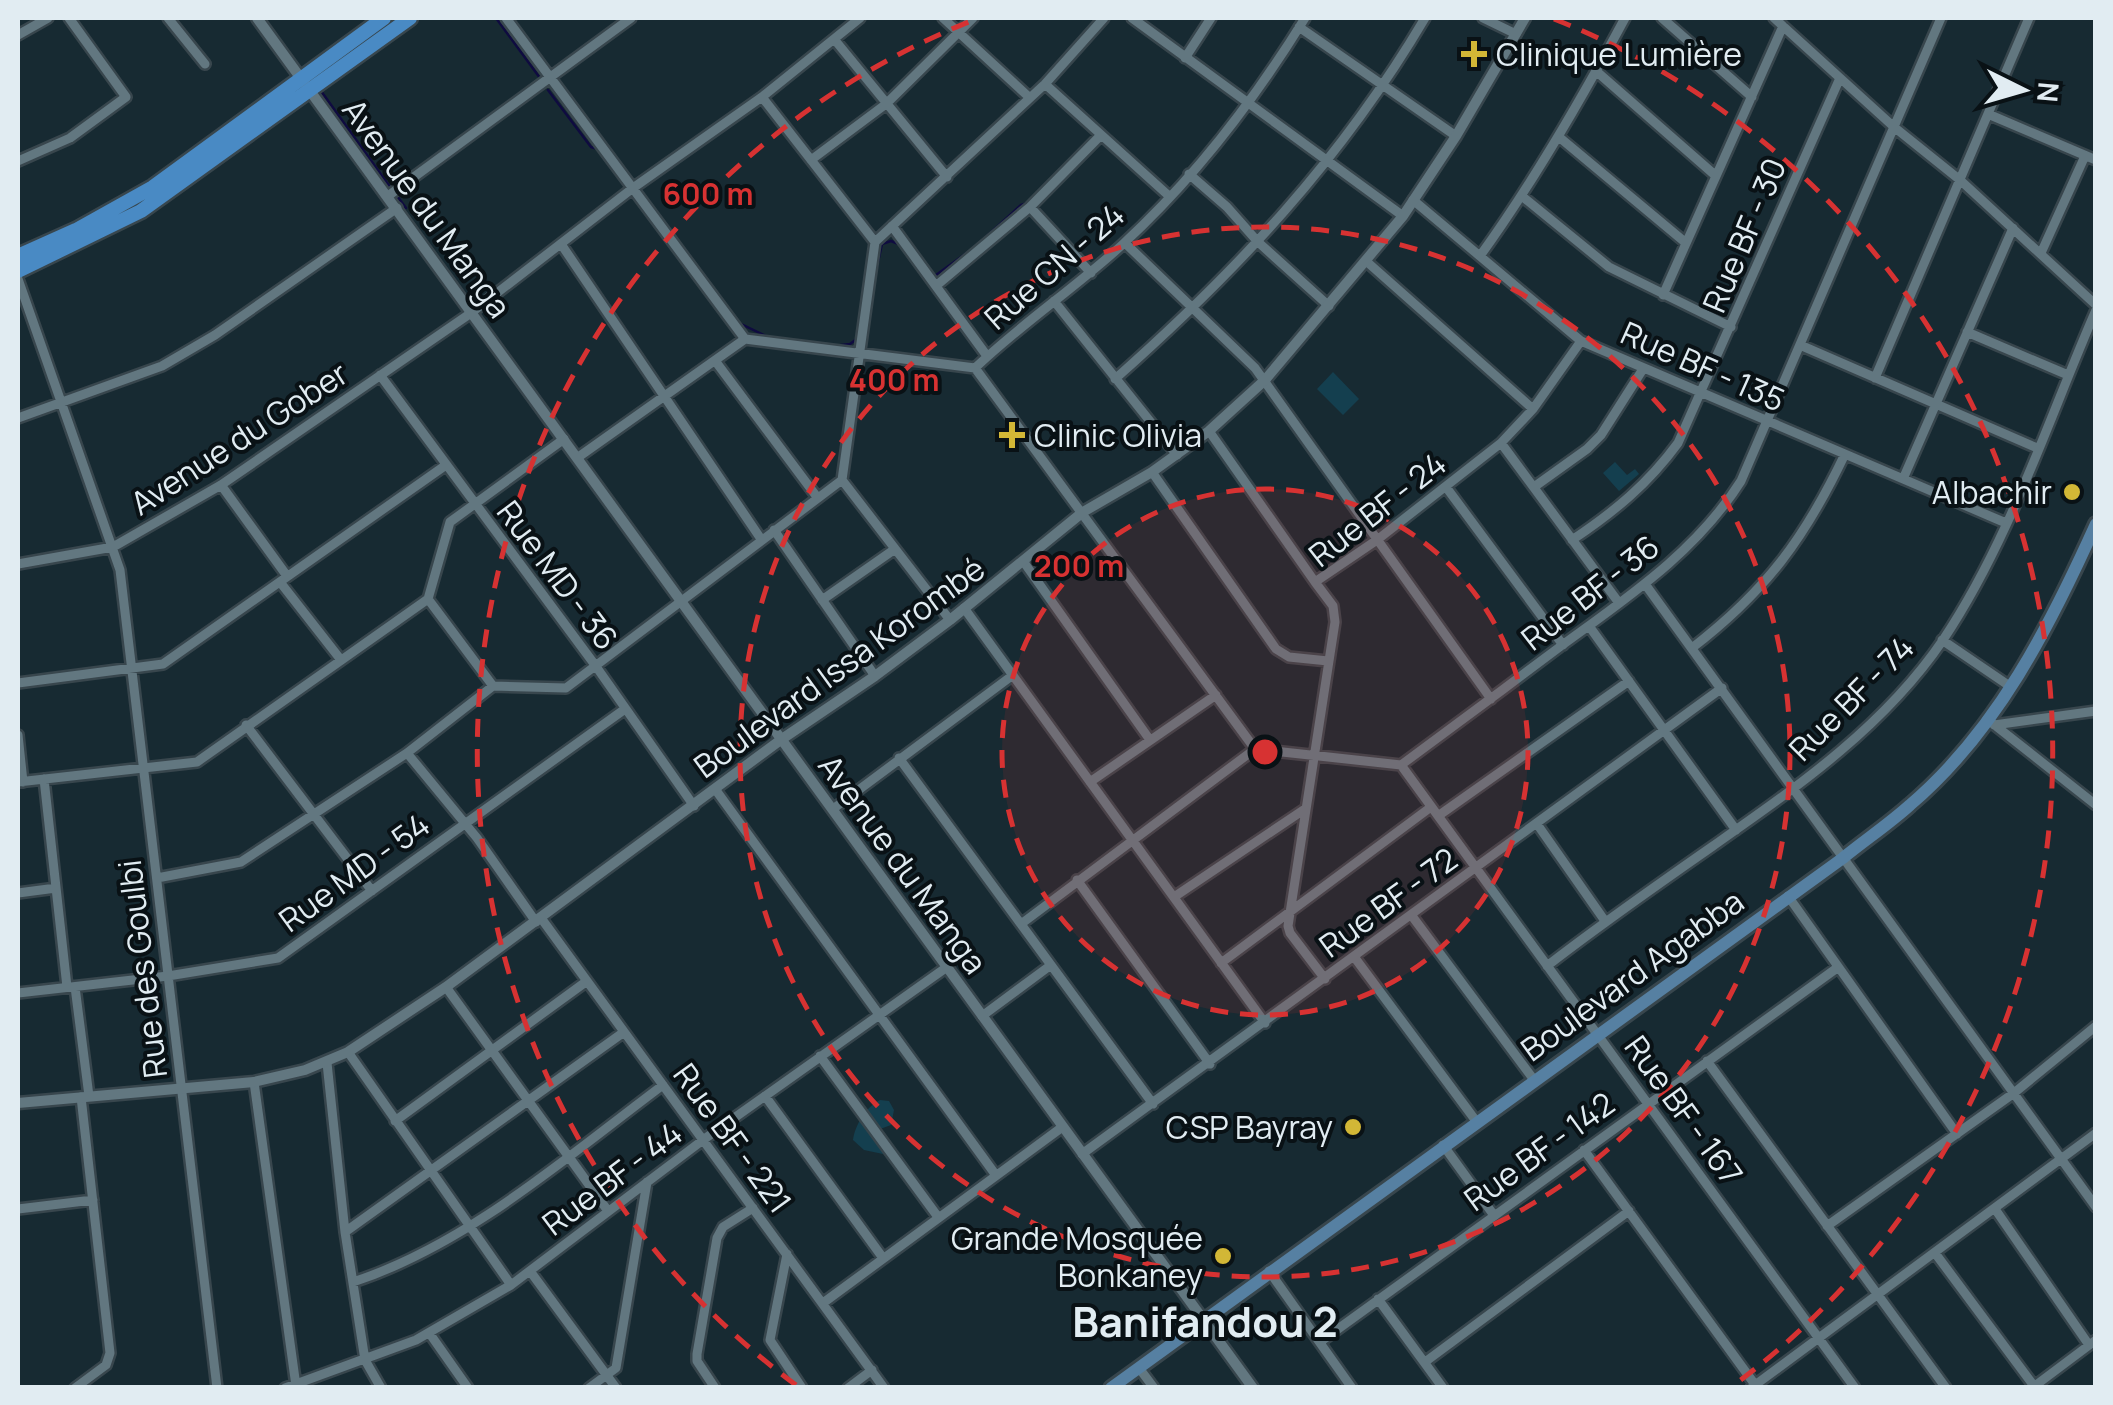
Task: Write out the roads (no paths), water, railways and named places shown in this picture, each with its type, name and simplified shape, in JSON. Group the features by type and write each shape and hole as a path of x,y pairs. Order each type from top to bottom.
{"main road":[{"path":"18,271 141,211 384,18"},
{"path":"18,256 76,230 154,187 306,83 410,18"},
{"name":"Boulevard Agabba","path":"1111,1388 1912,804 1991,722 2062,600 2096,524"}],"street":[{"path":"18,34 48,18"},
{"path":"18,161 70,138 126,97 68,18"},
{"path":"168,18 205,64"},
{"name":"Avenue du Manga","path":"257,18 1253,1388"},
{"path":"506,18 745,338 577,458"},
{"path":"388,196 631,18"},
{"name":"Avenue du Gober","path":"18,564 112,547 221,485 470,312 632,188 762,98 860,18"},
{"path":"943,18 1030,98"},
{"path":"811,160 886,104 974,18"},
{"path":"1132,18 1403,216"},
{"path":"1185,58 1211,18"},
{"path":"1115,379 1195,308 1330,160 1384,86 1425,18"},
{"path":"1482,18 1516,34"},
{"name":"Boulevard Issa Korombé","path":"18,1103 254,1082 327,1064 446,988 950,620 1083,512 1152,472 1209,431 1264,380 1403,216 1456,136 1525,18"},
{"path":"1480,256 1559,137 1624,18"},
{"path":"1662,18 1752,97"},
{"path":"1774,18 1894,127 1960,180 2096,308"},
{"name":"Rue BF - 36","path":"1401,765 1645,584 1722,512 1741,481 1941,18"},
{"path":"1876,378 2029,18"},
{"path":"157,878 237,864 407,752 493,686 563,688 842,480 875,242 1045,84 1099,19"},
{"path":"1302,22 1456,136"},
{"name":"Rue CN - 24","path":"745,338 975,368 1125,243 1247,104 1302,22"},
{"path":"1663,295 1783,26"},
{"path":"834,39 947,177"},
{"path":"1596,71 1716,176"},
{"name":"Rue BF - 30","path":"1572,540 1625,504 1660,469 1678,443 1840,78"},
{"path":"1045,84 1169,196"},
{"path":"762,98 875,242"},
{"path":"1988,114 2096,160"},
{"path":"937,285 1030,207 1101,136"},
{"path":"1559,137 1686,243"},
{"path":"2041,253 2085,156"},
{"path":"1189,174 1329,306"},
{"path":"1522,197 1609,268 1731,327"},
{"name":"Rue BF - 135","path":"1413,200 1582,341 2006,522"},
{"path":"1030,207 1091,273"},
{"path":"18,418 152,371 215,335 397,208"},
{"path":"892,226 988,356"},
{"path":"1904,479 2013,228"},
{"path":"1125,243 1245,356 1491,698"},
{"path":"561,244 761,539"},
{"path":"1366,261 1532,409"},
{"name":"Rue des Goulbi","path":"18,279 120,570 218,1388"},
{"path":"1054,301 1176,455"},
{"name":"Rue BF - 74","path":"1547,966 1794,790 1876,718 1942,640 2006,522 2096,308"},
{"path":"1968,332 2068,375"},
{"name":"Rue BF - 24","path":"1288,914 1336,614 1314,582 1378,540 1502,444 1582,341"},
{"path":"1800,345 2037,448"},
{"path":"716,362 817,497"},
{"path":"975,368 1255,749"},
{"path":"1534,488 1601,434 1643,369"},
{"name":"Rue MD - 36","path":"380,375 595,665 694,806"},
{"path":"1209,431 1314,582"},
{"path":"18,736 20,782 197,762 428,599 448,524 564,439"},
{"path":"1502,444 1619,604"},
{"path":"1692,648 1756,592 1784,560 1809,526 1845,454"},
{"path":"18,683 132,670 168,661 446,465"},
{"path":"1152,472 1276,649 1290,656 1328,662"},
{"path":"842,480 950,620"},
{"path":"221,485 340,660"},
{"path":"1446,487 1563,645"},
{"path":"774,530 875,676"},
{"path":"822,600 895,549"},
{"path":"1023,561 1150,740"},
{"path":"1645,584 2096,1207"},
{"path":"428,599 493,686"},
{"path":"964,608 1266,1023"},
{"path":"1589,626 1736,830"},
{"path":"1942,640 2011,687"},
{"path":"833,808 1013,675"},
{"path":"1438,816 1629,681"},
{"name":"Rue BF - 72","path":"1082,1154 1722,688"},
{"path":"1090,782 1216,695"},
{"name":"Rue MD - 54","path":"18,993 272,960 625,709"},
{"path":"1991,722 2096,711"},
{"path":"1991,722 2096,805"},
{"path":"246,726 372,891"},
{"path":"1020,924 1255,749 1401,765"},
{"name":"Rue BF - 221","path":"407,752 587,981 884,1388"},
{"path":"899,758 1153,1104"},
{"name":"Rue BF - 167","path":"1401,765 1856,1388"},
{"path":"44,779 85,1096 110,1353 106,1365 75,1388"},
{"path":"715,789 995,1174"},
{"path":"1222,962 1431,807"},
{"path":"1174,898 1305,808"},
{"path":"1536,824 1606,921"},
{"path":"1077,880 1210,1064"},
{"path":"18,892 56,888"},
{"path":"1788,896 1957,1134"},
{"path":"1288,914 1290,933 1325,979"},
{"path":"1412,916 1534,1080"},
{"path":"1355,958 1476,1120"},
{"path":"982,1016 1051,965"},
{"name":"Rue BF - 44","path":"292,1386 430,1334 510,1285 703,1140 947,967"},
{"name":"Rue BF - 142","path":"1320,1342 1837,968"},
{"path":"395,1120 587,981"},
{"path":"446,988 608,1211"},
{"path":"1827,1226 2014,1093 2096,1026"},
{"path":"346,1232 624,1032"},
{"path":"348,1052 510,1285"},
{"path":"820,1056 938,1217"},
{"path":"1707,1061 1946,1388"},
{"path":"327,1064 353,1282 366,1360 381,1388"},
{"path":"254,1082 292,1386"},
{"path":"353,1282 407,1262 470,1225 663,1085"},
{"path":"765,1096 883,1258"},
{"path":"823,1303 1061,1128"},
{"path":"1584,1150 1754,1387 2096,1133"},
{"path":"1444,1145 1493,1214"},
{"path":"589,1388 616,1368 647,1182"},
{"path":"18,1209 93,1200"},
{"path":"715,1388 697,1354 717,1238 724,1226 753,1208"},
{"path":"1935,1253 2033,1387 2092,1343 1995,1209"},
{"path":"1425,1362 1629,1211"},
{"path":"787,1254 770,1340 802,1388"},
{"path":"530,1272 616,1388"},
{"path":"1269,1272 1352,1388"},
{"path":"1378,1298 1443,1388"},
{"path":"430,1334 468,1388"},
{"path":"1139,1368 1154,1388"},
{"path":"848,1388 872,1370"}],"waterway":[{"path":"496,18 540,78"},
{"path":"548,90 591,147 598,149"},
{"path":"321,91 390,187"},
{"path":"1043,188 1055,174"},
{"path":"397,196 406,208"},
{"path":"931,274 936,275 975,247 1028,203"},
{"path":"875,275 882,244 891,241 901,245"},
{"path":"737,322 770,338"},
{"path":"833,346 850,344 858,338"}],"place":[{"name":"Clinique Lumière","path":"1474,54"},
{"name":"Clinic Olivia","path":"1012,435"},
{"name":"Albachir","path":"2072,492"},
{"name":"CSP Bayray","path":"1353,1127"},
{"name":"Grande Mosquée Bonkaney","path":"1223,1256"}],"district":[{"name":"Banifandou 2","path":"1205,1321"}]}
